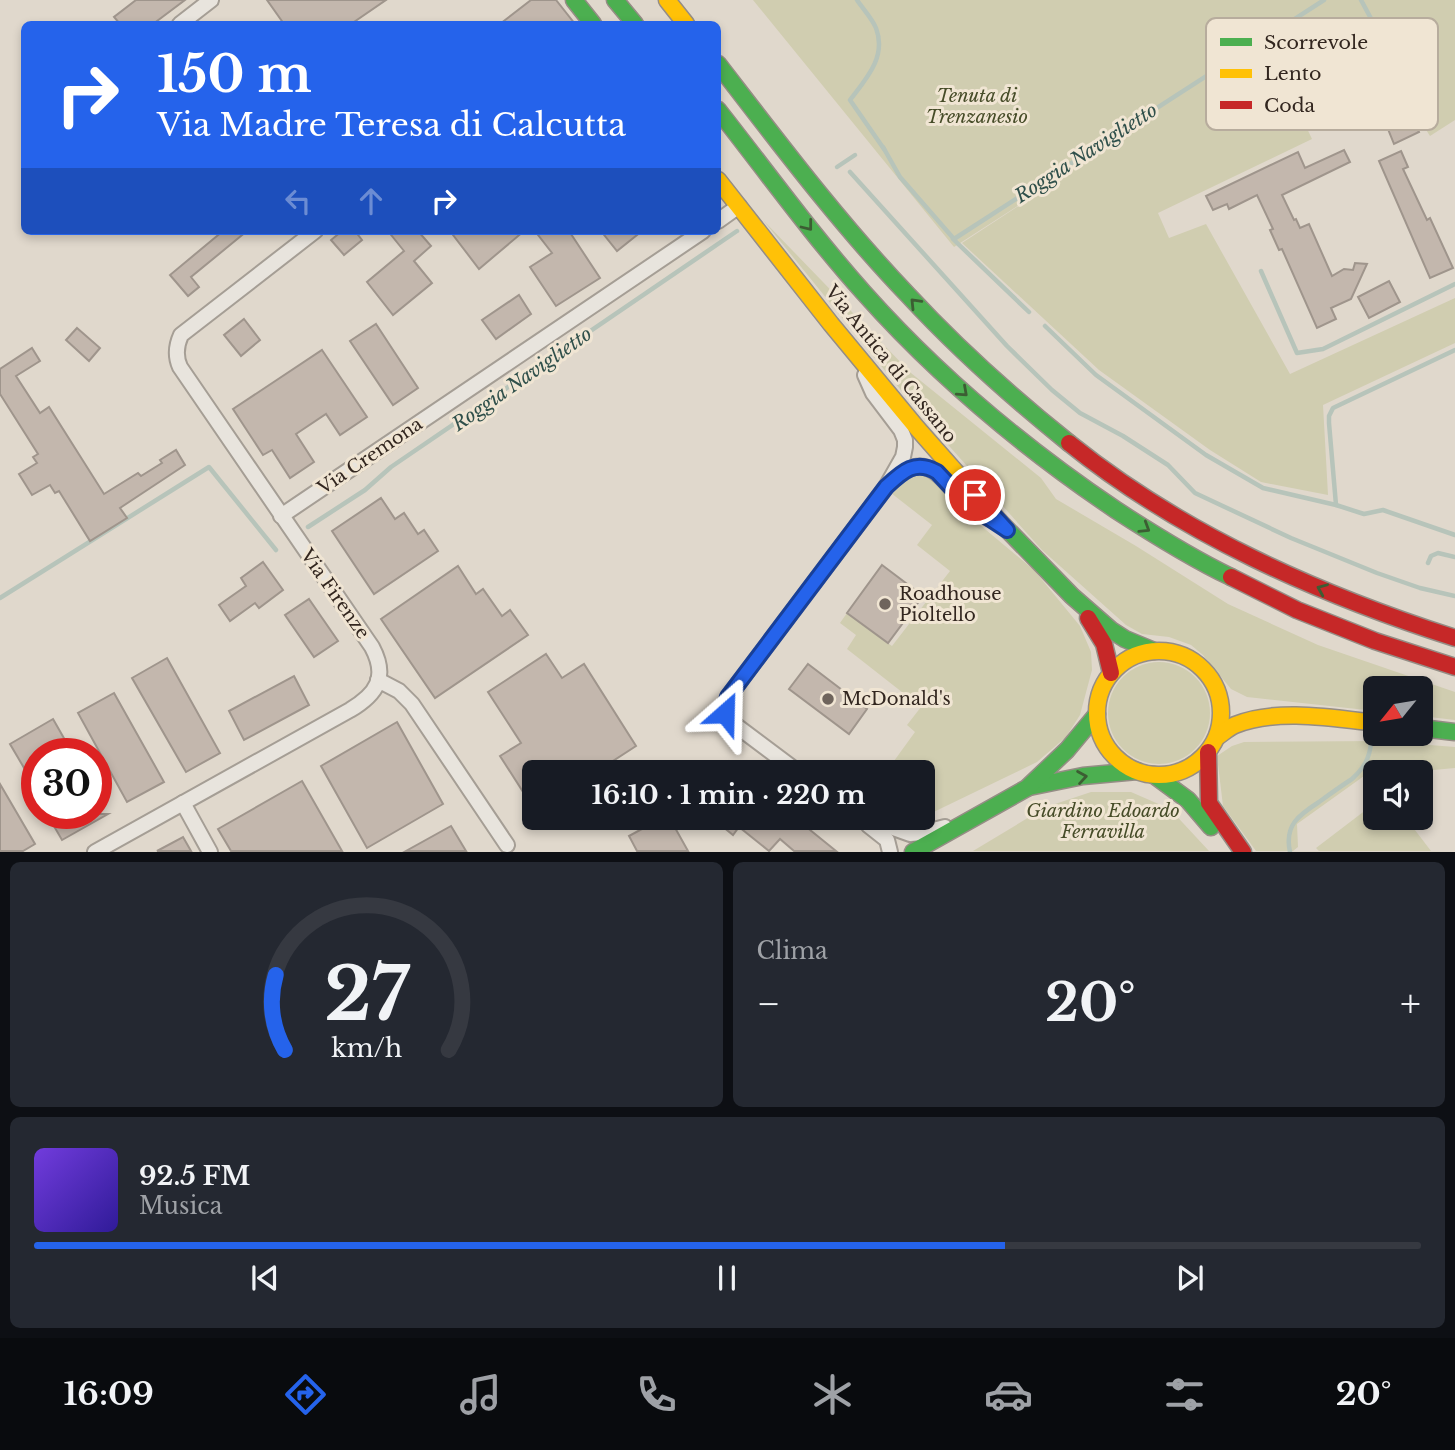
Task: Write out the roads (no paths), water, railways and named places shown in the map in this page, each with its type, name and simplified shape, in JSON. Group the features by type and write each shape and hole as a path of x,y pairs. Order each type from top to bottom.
{"main road":[{"path":"574,0 587,21"},
{"path":"614,0 632,21"},
{"path":"633,0 650,21"},
{"path":"667,0 684,21"},
{"path":"680,0 695,21"},
{"path":"721,58 794,161"},
{"path":"721,68 865,248 918,306 974,360 1082,452 1138,491 1275,568 1350,601 1455,638"},
{"path":"721,114 832,256 885,317 949,380 1065,475 1149,531 1227,575 1290,606 1373,640 1455,667"},
{"path":"721,122 766,172"},
{"name":"Via Antica di Cassano","path":"721,184 917,428 1007,530 1072,596 1116,634 1154,651"},
{"name":"Via Antica di Cassano","path":"1072,596 1101,638 1111,673"},
{"path":"1350,601 1455,625"},
{"path":"1290,606 1332,636 1425,672 1455,680"},
{"path":"1154,651 1176,653 1194,661 1208,674 1219,695 1222,717 1217,737 1208,752 1183,771 1171,774 1154,775 1137,771 1118,760 1100,732 1097,714 1100,692 1111,673 1128,659 1154,651"},
{"path":"1219,695 1242,709 1269,717"},
{"path":"914,852 1027,788 1067,750 1097,714"},
{"path":"1217,737 1235,725 1269,717 1363,722"},
{"path":"1433,730 1455,732"},
{"path":"1208,752 1209,803 1243,852"},
{"path":"1027,788 1083,776 1137,771"},
{"path":"1154,775 1192,803 1229,852"}],"street":[{"path":"184,21 211,0"},
{"path":"721,219 739,206"},
{"name":"Via Firenze","path":"310,235 180,335 176,351 180,367 372,647 378,664 378,680"},
{"name":"Via Cremona","path":"281,516 696,235"},
{"path":"782,760 730,721 725,713 725,703 886,487 905,450 903,433 873,393 855,352"},
{"path":"886,487 907,470 920,467 931,469 966,503 1007,530"},
{"path":"95,852 364,702 376,688 378,680 395,688 408,699 507,845"},
{"path":"183,803 210,852"},
{"path":"935,830 967,822"},
{"path":"876,830 884,837 890,852"},
{"path":"896,830 916,834 933,830"}],"waterway":[{"path":"857,0 876,28 879,49 873,67 850,100 884,149"},
{"name":"Roggia Naviglietto","path":"1296,18 1324,0"},
{"path":"1361,0 1371,18"},
{"name":"Roggia Naviglietto","path":"883,147 900,177 954,239 1206,76"},
{"name":"Roggia Naviglietto","path":"837,167 855,155"},
{"path":"850,172 1007,346 1080,413 1168,465 1195,493 1291,538 1377,573 1420,588 1455,596"},
{"name":"Roggia Naviglietto","path":"308,527 365,490 391,467 737,231"},
{"path":"953,239 1029,312"},
{"path":"1261,271 1297,353 1323,349 1455,284"},
{"path":"1045,326 1096,375 1206,455 1263,488 1364,514 1383,510 1455,535"},
{"path":"1336,505 1329,423 1333,408 1455,350"},
{"name":"Roggia Naviglietto","path":"0,598 209,467 276,550"},
{"path":"1428,563 1431,556 1438,553 1455,557"},
{"path":"1290,852 1289,835 1295,822 1356,775 1365,763 1371,746"}],"place":[{"name":"Roadhouse Pioltello","path":"885,604"},
{"name":"McDonald's","path":"828,699"}],"park label":[{"name":"Tenuta di Trenzanesio","path":"977,106"},
{"name":"Giardino Edoardo Ferravilla","path":"1103,821"}]}
